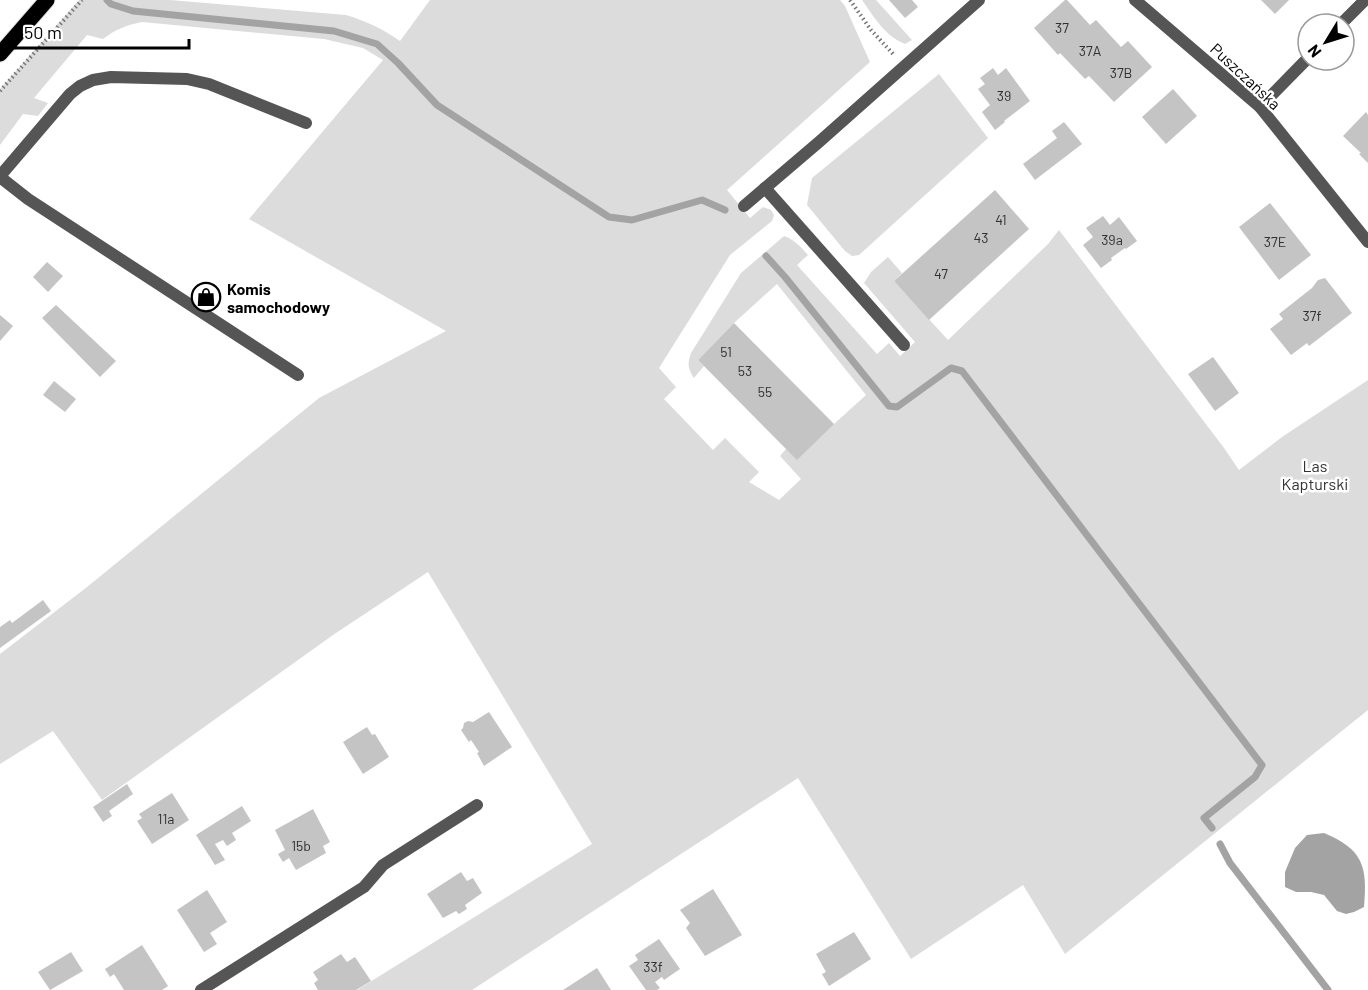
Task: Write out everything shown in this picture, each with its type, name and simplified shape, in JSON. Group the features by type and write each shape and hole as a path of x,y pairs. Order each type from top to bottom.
{"main road":[{"path":"0,54 47,0"}],"street":[{"path":"744,206 979,0"},
{"name":"Puszczańska","path":"1135,0 1260,107 1368,242"},
{"path":"1353,12 1365,0"},
{"path":"1260,107 1296,70"},
{"path":"298,375 28,199 0,177 70,94 93,80 111,77 197,81 306,123"},
{"path":"765,188 904,345"},
{"path":"201,990 364,887 383,865 477,805"}],"path":[{"path":"0,91 82,0"},
{"path":"850,0 871,30 905,66"}],"green space":[{"name":"Las Kapturski","path":"79,0 170,0 346,15 374,26 400,41 430,0 840,0 845,6 870,62 727,190 750,218 763,207 771,210 774,215 772,221 730,255 659,368 676,387 664,399 713,450 725,438 759,472 749,482 779,500 801,479 780,456 786,449 834,424 866,395 777,284 698,360 704,366 694,378 689,366 691,353 741,273 784,236 788,238 808,255 797,265 877,354 889,343 900,356 915,342 864,283 871,272 888,257 902,273 894,281 948,340 1048,244 1059,230 1239,470 1282,437 1368,380 1368,710 1065,954 1023,885 911,959 798,778 472,990 357,990 592,844 428,572 333,635 102,800 53,731 0,764 0,654 87,587 319,398 446,331 249,219 383,60 363,48 324,39 142,22 122,28 103,39 87,35 34,98 48,103 38,116 23,114 0,145 0,89"},
{"path":"862,0 876,0 912,40 905,44 898,41 881,25"},
{"path":"939,74 988,138 859,255 852,256 845,251 807,205 812,178"}],"shaded area":[{"path":"1324,833 1347,845 1360,860 1365,880 1364,907 1354,912 1346,914 1337,911 1324,895 1296,892 1285,887 1285,872 1295,848 1307,835"}],"building":[{"path":"889,0 912,0 918,7 905,18"},
{"path":"1065,0 1090,25 1096,20 1121,47 1128,41 1152,67 1114,102 1089,76 1085,79 1060,53 1058,55 1034,28"},
{"path":"1261,0 1289,0 1275,14"},
{"path":"993,68 998,75 1006,68 1030,101 995,130 982,112 990,105 978,89 985,84 980,78"},
{"path":"1173,89 1197,116 1166,144 1142,117"},
{"path":"1366,112 1368,115 1368,163 1343,136"},
{"path":"1064,122 1082,144 1035,180 1023,164 1057,138 1052,131"},
{"path":"995,190 1029,229 929,320 894,281"},
{"path":"1270,203 1311,255 1279,280 1239,227"},
{"path":"1103,216 1110,225 1119,217 1137,241 1111,258 1112,260 1101,268 1083,245 1093,237 1086,228"},
{"path":"47,262 63,276 48,292 33,277"},
{"path":"1325,278 1352,313 1309,346 1307,343 1291,355 1270,329 1283,319 1279,314 1312,288 1318,280"},
{"path":"56,305 116,361 100,377 42,318"},
{"path":"0,315 13,326 0,341"},
{"path":"734,323 834,424 797,460 698,360"},
{"path":"1213,357 1239,393 1215,411 1188,374"},
{"path":"54,381 76,399 65,412 43,395"},
{"path":"43,600 51,611 0,648 0,627 10,620 12,623"},
{"path":"489,712 512,747 484,766 477,753 479,752 461,730 464,723 473,722"},
{"path":"367,727 372,735 375,734 389,757 363,774 343,742"},
{"path":"127,784 133,794 109,811 112,816 103,822 93,807"},
{"path":"172,793 189,820 152,844 137,821 142,818 139,814"},
{"path":"242,806 251,821 232,833 236,840 227,846 223,840 215,844 225,860 215,865 196,835"},
{"path":"313,809 330,842 323,846 326,853 296,870 289,858 283,862 278,854 285,850 275,830"},
{"path":"461,872 467,881 473,878 482,893 465,905 467,909 459,914 456,911 443,918 427,894"},
{"path":"713,889 742,935 705,956 686,928 690,923 680,910"},
{"path":"207,890 227,922 210,933 217,944 204,952 177,910"},
{"path":"854,932 871,959 829,986 822,974 826,972 816,954"},
{"path":"659,939 680,969 664,980 662,977 655,982 660,988 657,990 646,990 629,966 638,960 635,955"},
{"path":"142,945 168,986 162,990 124,990 114,974 110,977 105,969"},
{"path":"71,952 83,971 50,990 38,972"},
{"path":"341,954 347,962 355,957 371,981 356,990 318,990 314,983 318,980 313,972"},
{"path":"597,968 611,990 563,990"}],"waterway":[{"path":"107,0 111,4 133,11 334,31 377,44 437,105 609,217 632,220 702,200 725,210"},
{"path":"766,256 889,406 897,407 951,368 962,371 1262,765 1255,777 1204,818 1212,828"},
{"path":"1220,844 1230,863 1328,990"}],"place":[{"name":"Komis samochodowy","path":"206,297"}]}
